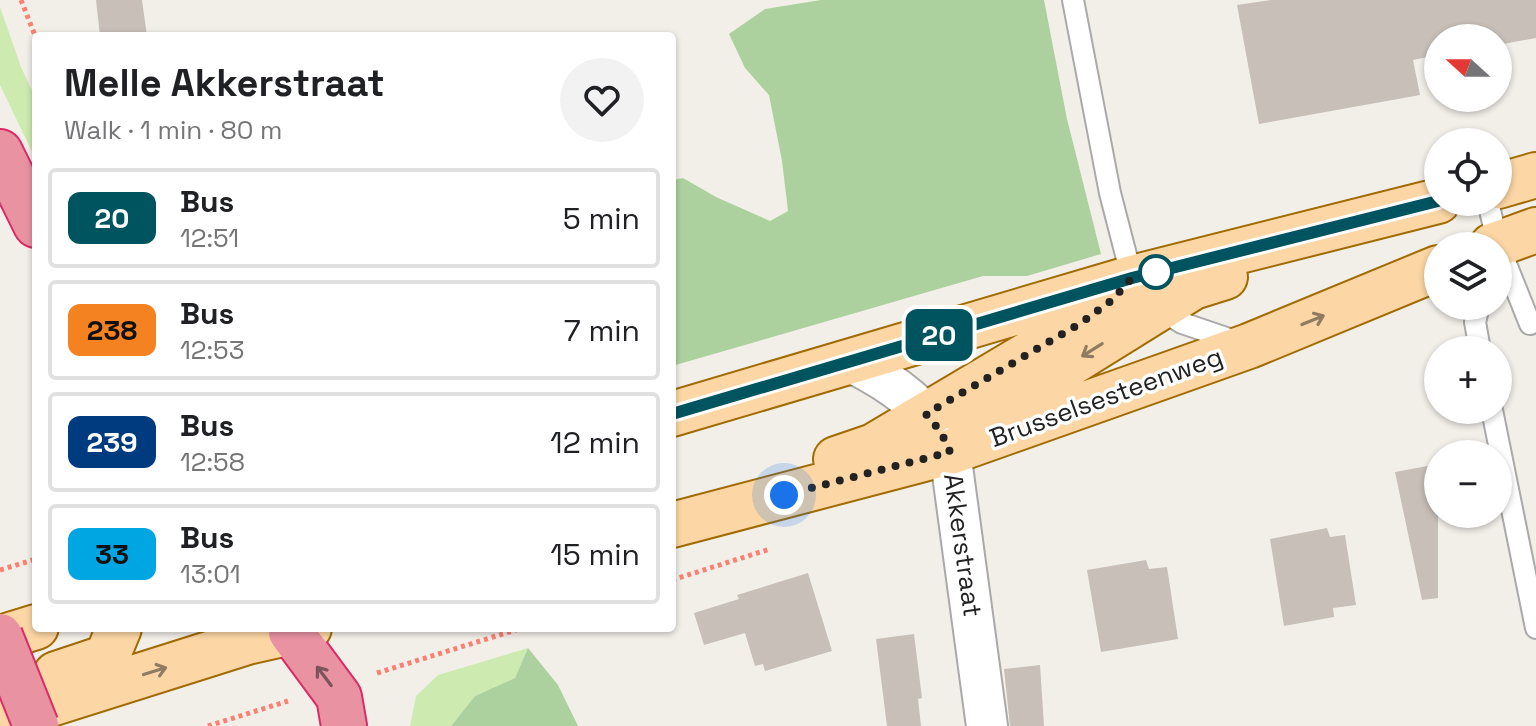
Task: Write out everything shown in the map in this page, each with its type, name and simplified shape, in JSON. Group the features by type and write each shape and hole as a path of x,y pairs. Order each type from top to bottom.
{"highway":[{"path":"0,152 32,217"},
{"path":"297,632 339,697 344,726"},
{"path":"0,637 36,726"}],"main road":[{"path":"1512,182 1536,175"},
{"path":"676,517 874,446 1081,323 1112,300 1193,287 1279,260 1316,233 1424,205"},
{"name":"Brusselsesteenweg","path":"676,524 950,452 1249,346 1424,274"},
{"path":"676,413 851,362 1145,293"},
{"path":"950,452 975,425 1145,293"},
{"path":"0,637 32,628"},
{"path":"0,692 107,657 117,632"},
{"path":"0,720 284,632"}],"street":[{"name":"Akkerstraat","path":"851,362 898,388 941,432 950,452 987,726"}],"lane":[{"path":"1073,0 1110,193 1145,293 1182,323 1249,346"},
{"path":"1512,262 1530,324"},
{"path":"1495,424 1536,628"}],"path":[{"path":"21,0 34,32"},
{"path":"0,570 32,560"}],"green space":[{"path":"821,0 1044,0 1067,119 1101,254 1027,276 983,276 676,365 676,179 683,178 716,197 770,221 788,211 769,95 745,68 729,34 765,9"},
{"path":"0,7 32,90 32,152 0,85"},
{"path":"528,648 515,678 475,696 451,726 410,726 416,696 438,675"},
{"path":"528,648 558,685 578,726 451,726 475,696 515,678"}],"building":[{"path":"96,0 142,0 146,32 100,32"},
{"path":"1271,0 1536,0 1536,38 1512,42 1512,24 1424,24 1424,58 1413,60 1420,95 1259,124 1237,5"},
{"path":"1424,467 1424,528 1438,528 1438,598 1422,600 1395,472"},
{"path":"1327,528 1330,537 1345,535 1356,605 1333,608 1334,617 1284,626 1270,539"},
{"path":"1146,560 1149,569 1167,567 1178,639 1101,652 1087,570"},
{"path":"808,573 832,651 765,671 763,664 755,666 745,633 704,645 694,613 739,599 737,595"},
{"path":"914,634 922,698 918,699 921,726 887,726 876,639"},
{"path":"1040,665 1044,726 1010,726 1004,669"}],"bus line":[{"name":"20","path":"676,413 1132,278 1424,205"}],"route":[{"path":"784,495 950,452 941,432 926,414 1081,323 1112,300 1132,278 1162,271 1156,272"}]}
